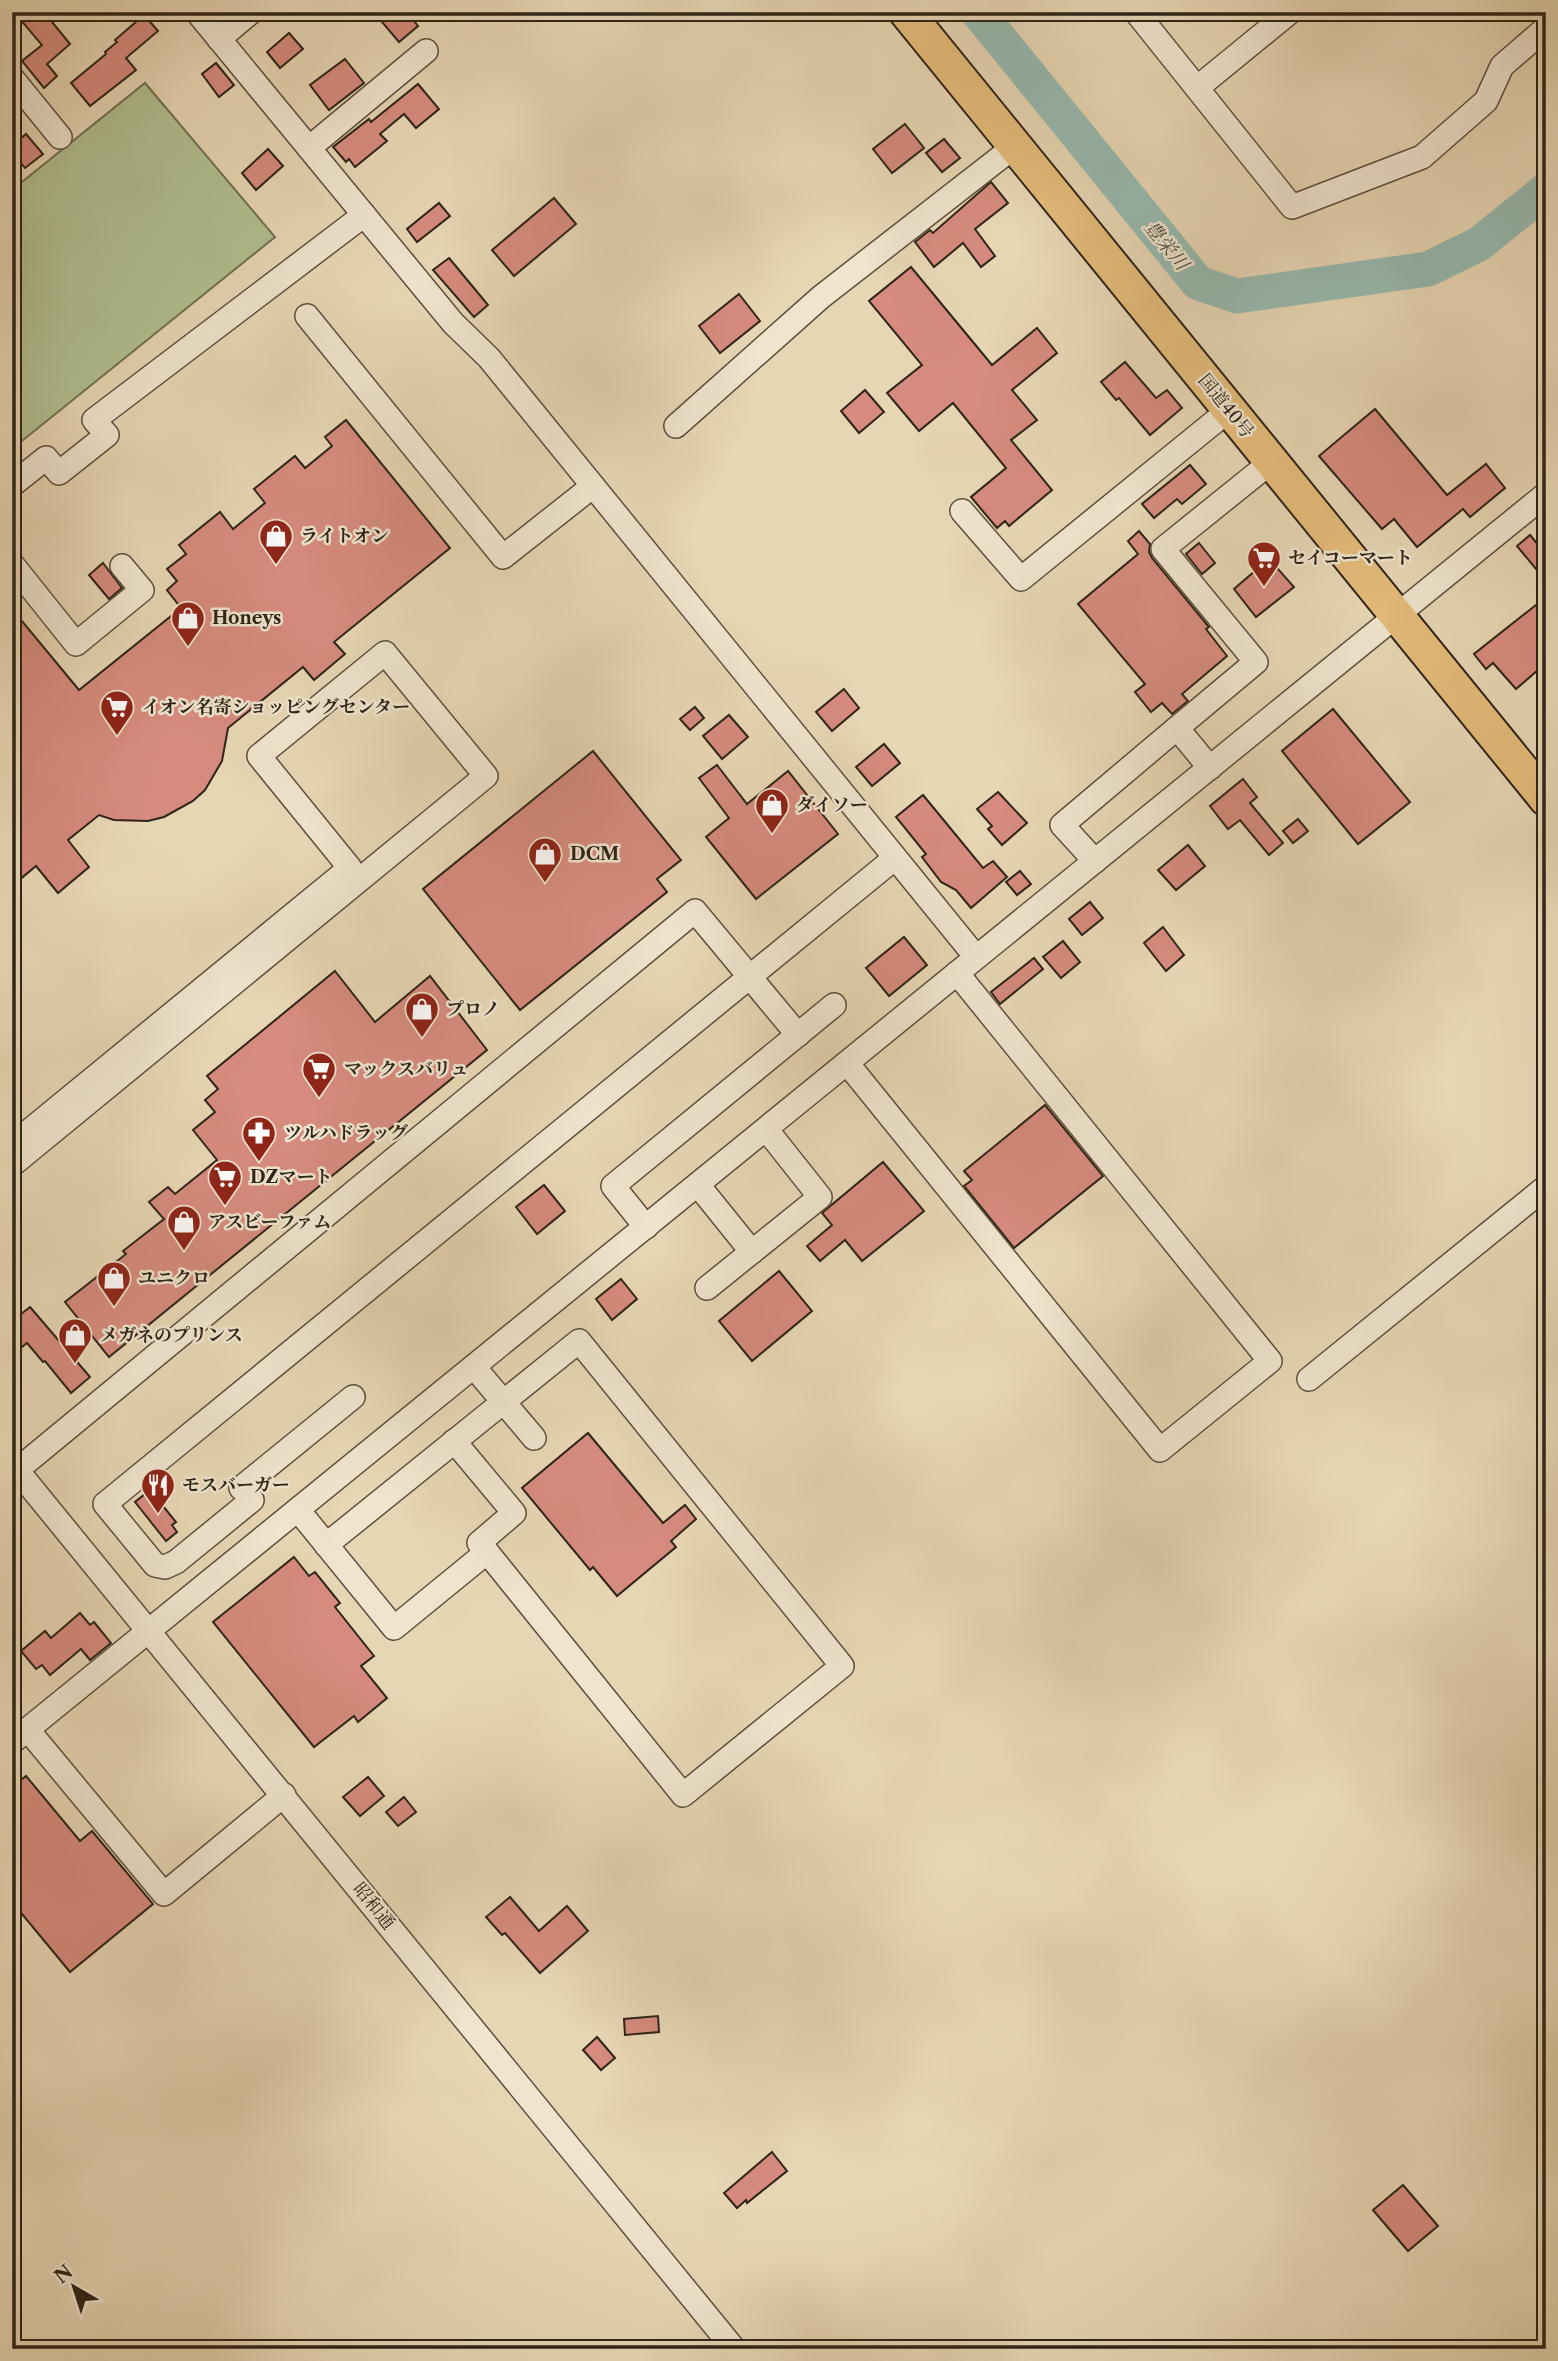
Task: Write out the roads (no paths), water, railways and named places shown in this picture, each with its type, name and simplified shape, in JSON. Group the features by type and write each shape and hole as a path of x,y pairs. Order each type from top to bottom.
{"highway":[{"name":"国道40号","path":"906,12 1546,799"}],"street":[{"path":"197,12 453,323 489,358 976,957"},
{"path":"219,39 251,12"},
{"path":"1136,12 1292,206 1422,157 1486,101 1502,66 1546,28"},
{"path":"1198,88 1290,12"},
{"path":"309,148 426,51"},
{"path":"12,78 20,105 60,137"},
{"path":"676,426 821,297 1015,146"},
{"path":"12,485 46,458 59,473 107,435 94,420 364,215"},
{"path":"307,316 503,557 593,486"},
{"path":"962,511 1021,579 1229,410"},
{"path":"1095,861 1062,825 1256,662 1163,549 1271,462"},
{"path":"284,1795 164,1894 20,1736 1546,494"},
{"path":"12,564 76,644 142,590 122,566"},
{"path":"12,1144 350,869 259,756 386,653 486,776 12,1165"},
{"path":"1177,728 1210,768"},
{"path":"354,1397 176,1562 165,1567 155,1565 105,1504 895,858"},
{"path":"15,1467 67,1429 695,911 798,1035"},
{"path":"846,1063 1160,1450 1270,1361 957,973"},
{"path":"646,1227 613,1186 834,1005"},
{"path":"707,1288 820,1198 765,1129"},
{"path":"698,1185 752,1252"},
{"path":"1309,1379 1546,1187"},
{"path":"327,1545 454,1441 579,1341 842,1666 683,1795 479,1543 514,1513 454,1441"},
{"path":"474,1367 534,1438"},
{"name":"昭和通","path":"15,1467 734,2349"},
{"path":"298,1510 394,1628 487,1552"}],"waterway":[{"name":"豊栄川","path":"978,12 1198,283 1237,296 1428,269 1479,244 1546,190"}],"place":[{"name":"ライトオン","path":"276,566"},
{"name":"セイコーマート","path":"1264,588"},
{"name":"Honeys","path":"188,648"},
{"name":"イオン名寄ショッピングセンター","path":"117,737"},
{"name":"ダイソー","path":"772,835"},
{"name":"DCM","path":"545,884"},
{"name":"プロノ","path":"422,1039"},
{"name":"マックスバリュ","path":"319,1099"},
{"name":"ツルハドラッグ","path":"259,1163"},
{"name":"DZマート","path":"225,1207"},
{"name":"アスビーファム","path":"184,1252"},
{"name":"ユニクロ","path":"114,1308"},
{"name":"メガネのプリンス","path":"75,1365"},
{"name":"モスバーガー","path":"158,1515"}]}
